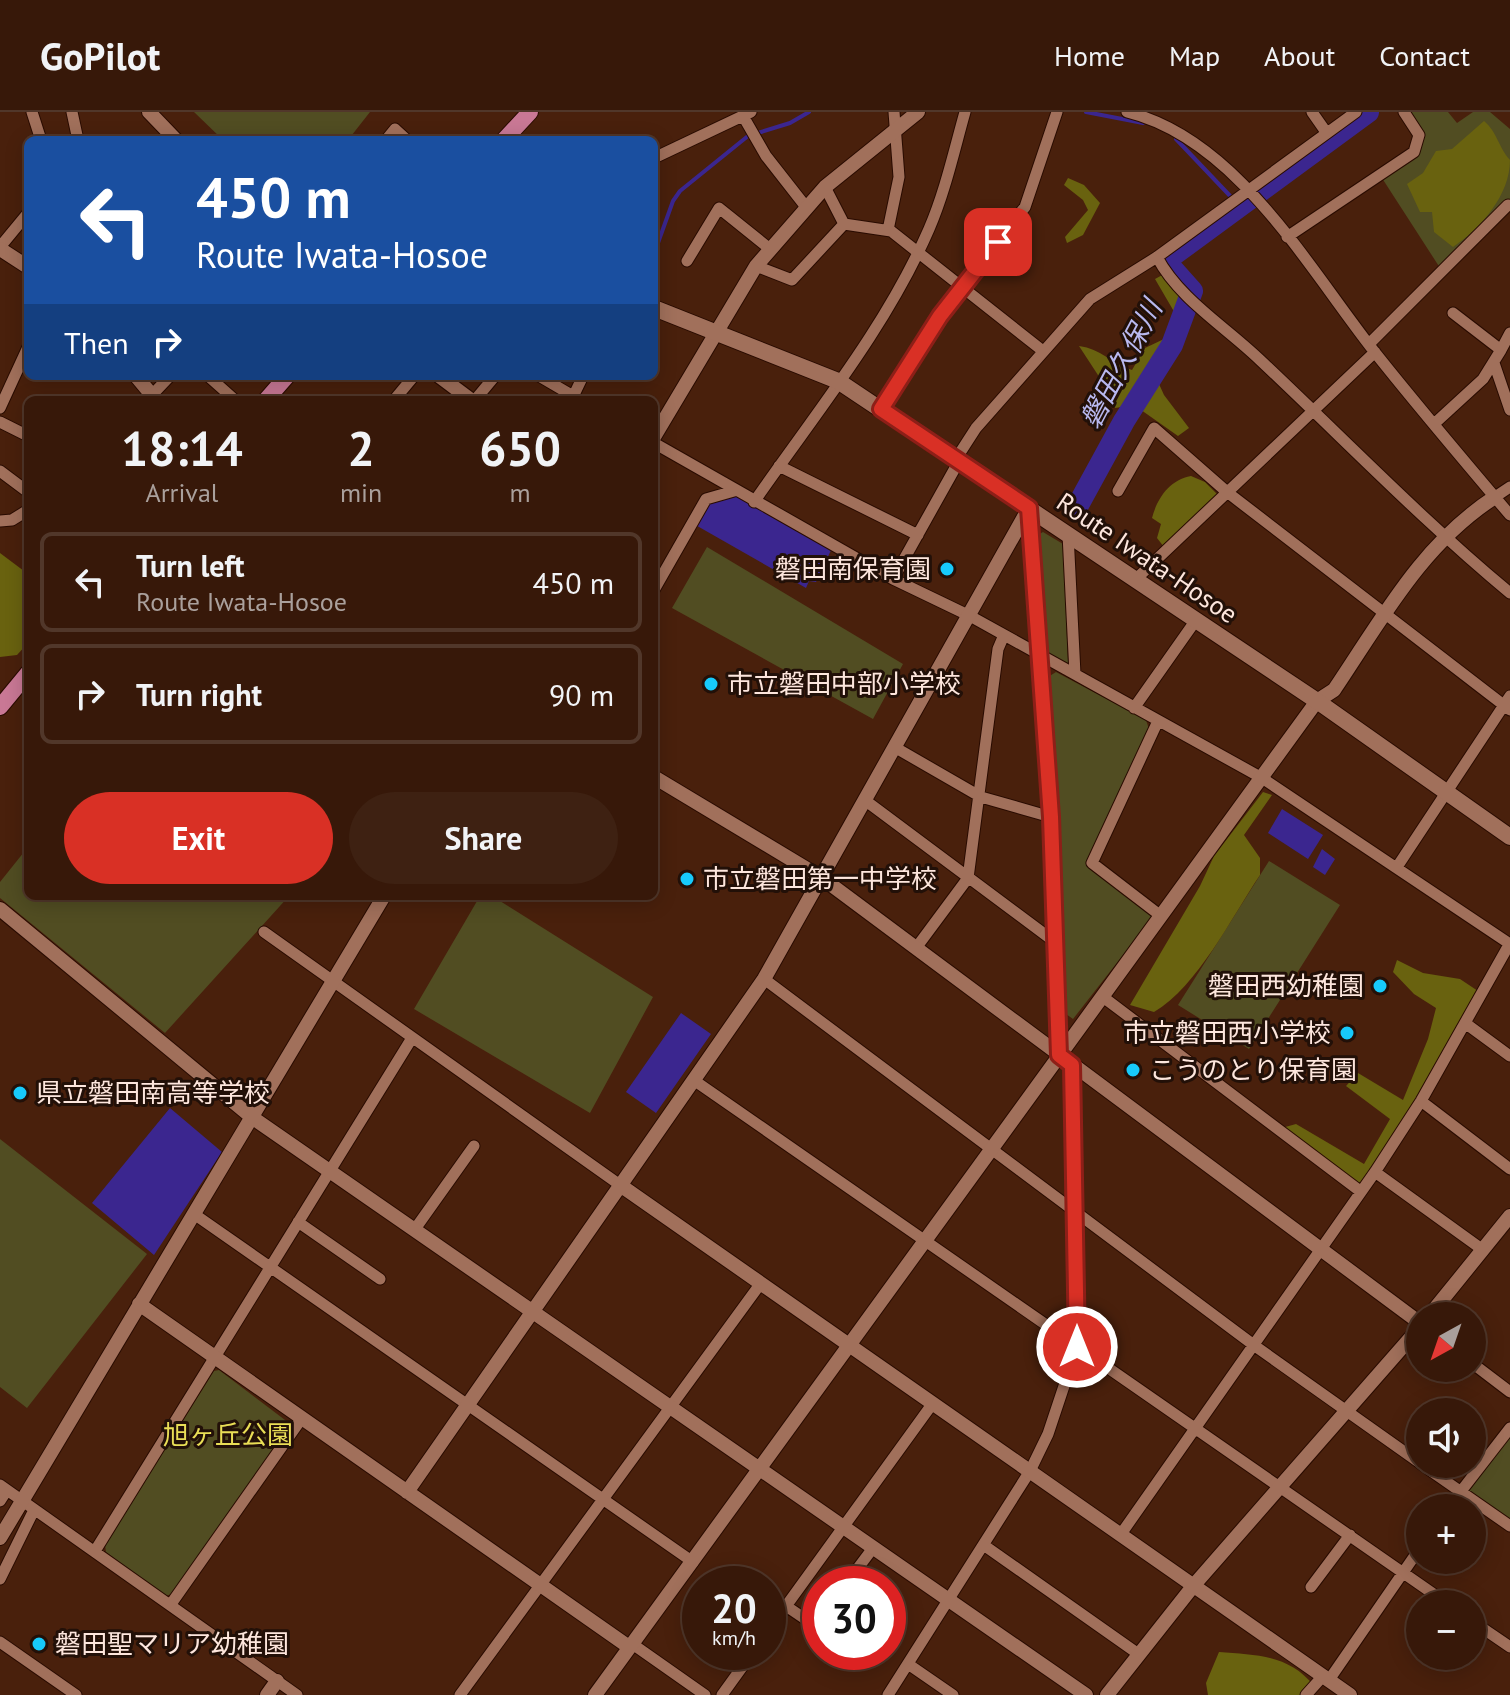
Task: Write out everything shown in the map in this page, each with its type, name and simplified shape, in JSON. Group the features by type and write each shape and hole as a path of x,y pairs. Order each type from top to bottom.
{"main road":[{"path":"508,136 530,112"},
{"name":"Route Iwata-Hosoe","path":"658,310 838,381 1317,701 1510,837"},
{"path":"270,396 284,380"},
{"path":"0,707 24,678"}],"street":[{"path":"32,112 40,136"},
{"path":"72,112 77,136"},
{"path":"149,112 172,136"},
{"path":"888,230 899,177 894,112"},
{"path":"658,433 756,266 825,187 918,112"},
{"path":"754,502 868,338 918,252 942,191 965,112"},
{"path":"881,409 961,286 1025,207 1057,112"},
{"path":"1127,112 1172,128 1248,189 1372,348 1510,515"},
{"path":"1312,112 1326,132"},
{"path":"893,579 976,428 1090,299 1157,257 1356,112"},
{"path":"1287,237 1414,152 1419,135 1404,112"},
{"path":"658,156 747,114 766,156 806,207"},
{"path":"825,187 844,224"},
{"path":"1136,579 1313,409 1508,205"},
{"path":"687,261 719,208 770,249"},
{"path":"24,218 0,248 24,264"},
{"path":"844,224 888,230 1043,351"},
{"path":"756,266 792,280 844,224"},
{"path":"1157,257 1177,287 1313,409 1442,537 1510,593"},
{"path":"1453,313 1501,350"},
{"path":"1434,424 1483,379 1510,333"},
{"path":"0,408 24,356"},
{"path":"1494,363 1507,393 1510,410"},
{"path":"139,380 152,396"},
{"path":"212,380 230,396"},
{"path":"397,396 411,380"},
{"path":"445,380 467,396"},
{"path":"477,396 491,380"},
{"path":"545,380 570,396"},
{"path":"0,422 24,434"},
{"path":"1118,491 1154,428 1227,492 1385,614 1508,703 1397,867"},
{"path":"658,443 734,491 893,579 970,616 1262,778 1510,943 1421,1101 1375,1172 1121,1534"},
{"path":"779,466 918,535"},
{"path":"0,471 24,489"},
{"path":"595,1695 1317,701 1334,690 1442,537 1510,487"},
{"path":"658,583 706,499 734,491"},
{"path":"407,1492 764,979 1029,508"},
{"path":"1029,508 1051,817 1059,1055"},
{"path":"0,521 12,520 24,512"},
{"path":"1068,534 1075,674"},
{"path":"1134,708 1196,620"},
{"path":"916,948 968,878 998,649 1004,635"},
{"path":"1158,721 1092,863 1161,916"},
{"path":"896,748 981,797 1051,817"},
{"path":"658,779 822,878 1406,1314"},
{"path":"866,801 1055,942"},
{"path":"0,1538 382,900"},
{"path":"0,909 253,1118 1086,1695"},
{"path":"264,932 1350,1695"},
{"path":"764,979 1255,1346 1406,1453"},
{"path":"1103,997 1360,1191"},
{"path":"1465,1023 1510,1056"},
{"path":"95,1551 412,1038"},
{"path":"888,1695 1030,1471 1048,1434 1077,1347 1072,1065"},
{"path":"695,1081 1077,1347 1196,1426 1428,1590"},
{"path":"1421,1101 1510,1169"},
{"path":"415,1229 474,1146"},
{"path":"1375,1172 1483,1250"},
{"path":"194,1214 693,1562"},
{"path":"1440,1302 1510,1216"},
{"path":"298,1222 380,1279"},
{"path":"460,1695 761,1283"},
{"path":"139,1304 539,1586 705,1695"},
{"path":"1107,1695 1137,1653 1194,1585 1406,1341"},
{"path":"1486,1374 1510,1392"},
{"path":"802,1617 786,1606 933,1403"},
{"path":"171,1604 302,1418"},
{"path":"1459,1492 1510,1428"},
{"path":"1440,1478 1510,1526"},
{"path":"2,1492 95,1551 297,1695"},
{"path":"0,1579 34,1510"},
{"path":"1311,1587 1350,1535"},
{"path":"985,1546 1137,1653"},
{"path":"860,1566 873,1548"},
{"path":"1306,1695 1326,1678 1406,1569"},
{"path":"1486,1631 1510,1647"},
{"path":"0,1642 76,1695"},
{"path":"908,1664 953,1695"},
{"path":"722,1695 740,1670"},
{"path":"267,1695 277,1681"}],"green space":[{"path":"194,112 370,112 351,136 219,136"},
{"path":"1405,112 1448,112 1457,123 1473,112 1490,112 1510,129 1510,202 1442,271 1380,175 1424,135"},
{"path":"1043,532 1063,544 1068,663 1044,652 1036,536"},
{"path":"707,547 903,664 873,719 672,608"},
{"path":"1056,672 1146,720 1149,729 1091,858 1148,908 1152,918 1073,1019 1066,1014 1045,679"},
{"path":"24,852 24,900 285,900 165,1033 0,898 0,882"},
{"path":"1269,861 1340,905 1249,1049 1178,1005"},
{"path":"478,900 498,900 653,997 590,1113 414,1009"},
{"path":"0,1139 147,1254 27,1408 0,1387"},
{"name":"旭ヶ丘公園","path":"219,1370 289,1423 289,1428 172,1594 165,1596 106,1552 105,1545 214,1371"},
{"path":"1510,1434 1510,1524 1486,1508 1486,1494 1469,1494 1469,1487 1476,1478 1486,1478 1486,1465"}],"shaded area":[{"path":"1484,121 1510,160 1509,173 1492,210 1453,247 1434,232 1432,212 1420,212 1407,184 1423,173 1436,151 1452,149"},
{"path":"1068,178 1084,185 1100,203 1083,235 1067,243 1065,237 1088,210 1083,200 1064,185"},
{"path":"1166,273 1192,291 1174,354 1154,373 1164,395 1189,428 1178,436 1134,405 1115,408 1111,395 1079,346 1094,350 1132,370 1145,348 1164,339 1176,315 1155,279"},
{"path":"1191,476 1205,482 1218,495 1164,547 1157,538 1161,524 1152,518 1154,511 1170,486"},
{"path":"728,492 833,546 816,582 809,581 806,588 692,523 704,503"},
{"path":"0,553 24,571 24,647 17,655 0,657"},
{"path":"1263,792 1272,795 1244,835 1260,858 1260,875 1213,950 1185,986 1154,1012 1130,1005 1200,886 1214,856"},
{"path":"1282,809 1323,835 1308,859 1268,833"},
{"path":"1322,849 1335,859 1325,875 1313,867"},
{"path":"1397,960 1423,973 1460,979 1481,993 1401,1132 1360,1186 1278,1129 1296,1124 1364,1164 1390,1119 1346,1086 1358,1073 1403,1100 1428,1039 1436,1008 1414,994 1393,972"},
{"path":"681,1013 711,1034 656,1113 626,1092"},
{"path":"170,1108 222,1152 154,1255 92,1203"},
{"path":"1219,1652 1271,1658 1294,1668 1314,1686 1306,1695 1208,1695 1206,1683"}],"waterway":[{"path":"658,243 673,201 680,191 748,136 790,123 809,112"},
{"path":"1086,112 1143,123"},
{"name":"磐田久保川","path":"1077,507 1124,421 1172,345 1192,291 1167,263 1169,258 1368,112"},
{"path":"1176,139 1233,199"}],"place":[{"name":"磐田南保育園","path":"947,569"},
{"name":"市立磐田中部小学校","path":"711,684"},
{"name":"市立磐田第一中学校","path":"687,879"},
{"name":"磐田西幼稚園","path":"1380,986"},
{"name":"市立磐田西小学校","path":"1347,1033"},
{"name":"こうのとり保育園","path":"1133,1070"},
{"name":"県立磐田南高等学校","path":"20,1093"},
{"name":"磐田聖マリア幼稚園","path":"39,1644"}],"route":[{"path":"998,242 961,286 881,409 1029,508 1051,817 1059,1055 1072,1065 1077,1347"}]}
